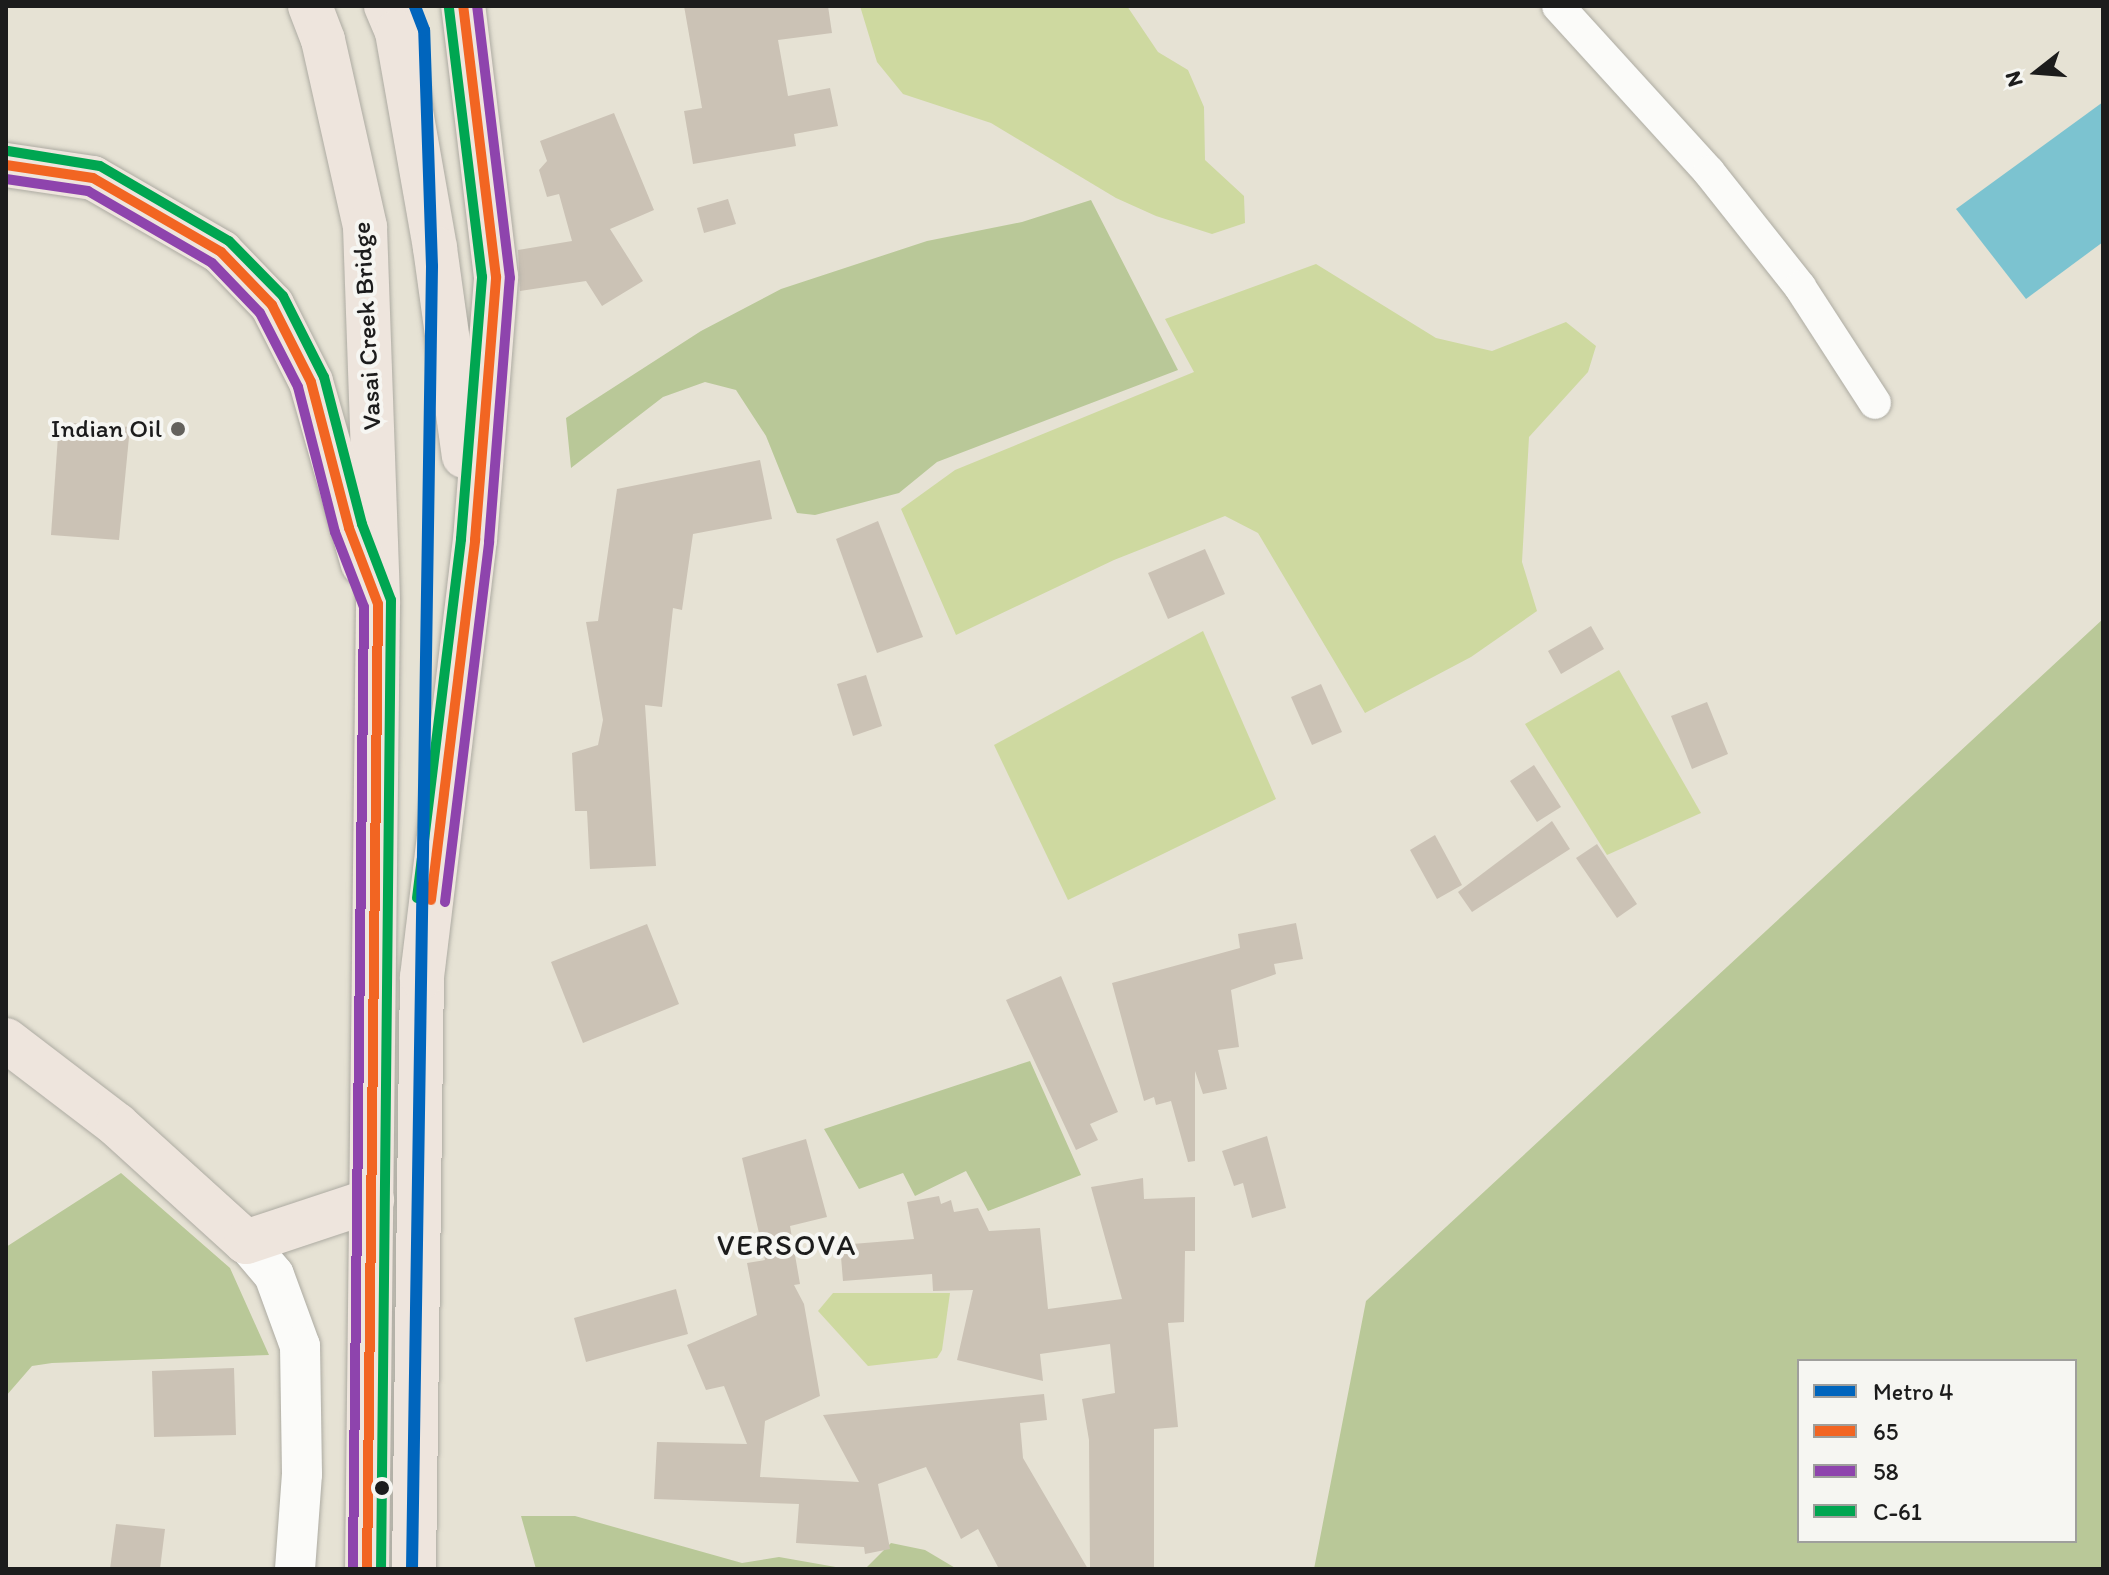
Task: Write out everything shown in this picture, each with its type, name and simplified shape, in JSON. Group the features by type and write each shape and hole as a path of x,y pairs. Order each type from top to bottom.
{"highway":[{"name":"Vasai Creek Bridge","path":"310,6 323,40 365,227 378,604 367,1569"},
{"path":"386,6 397,32 435,248 475,540"},
{"path":"414,1569 422,977 475,540 496,277 463,6"},
{"path":"6,165 93,178 221,252 272,305 311,382 349,528 378,604"},
{"path":"6,1040 117,1125 246,1242 372,1200"}],"street":[{"path":"1558,6 1709,172 1800,287 1875,403"},
{"path":"246,1242 274,1275 300,1346 302,1474 295,1569"}],"green space":[{"path":"860,6 1127,6 1158,52 1188,70 1204,107 1205,160 1244,196 1245,223 1212,234 1156,216 1116,198 991,123 903,94 877,62"},
{"path":"1091,200 1178,370 937,462 899,493 815,515 797,513 766,436 736,390 705,382 663,397 571,468 566,418 701,331 781,289 927,241 1022,222"},
{"path":"1316,264 1436,338 1492,351 1566,322 1596,346 1588,372 1529,437 1522,562 1537,611 1471,657 1365,713 1258,533 1225,516 1114,560 956,635 901,509 955,470 1194,372 1165,319"},
{"path":"2103,619 2103,1569 1314,1569 1366,1301"},
{"path":"1203,631 1276,799 1068,900 994,745"},
{"path":"1619,670 1701,813 1607,855 1525,724"},
{"path":"1030,1061 1081,1175 988,1211 966,1171 915,1196 903,1173 859,1189 824,1129"},
{"path":"121,1173 230,1268 269,1355 32,1366 6,1396 6,1247"},
{"path":"833,1293 950,1293 942,1350 937,1358 868,1366 818,1311"},
{"path":"521,1516 575,1516 742,1563 779,1557 847,1569 536,1569"},
{"path":"891,1543 925,1550 957,1569 865,1569"}],"water":[{"path":"2103,102 2103,242 2026,299 1956,209"}],"building":[{"path":"684,6 828,6 832,33 778,40 788,96 830,88 838,126 794,134 796,146 693,164 684,111 702,108"},
{"path":"614,113 654,210 610,229 643,281 602,306 586,281 520,291 518,250 572,241 559,194 547,197 539,170 547,161 540,141"},
{"path":"728,199 736,224 704,233 697,208"},
{"path":"59,422 130,427 119,540 51,535"},
{"path":"760,460 772,519 693,534 682,610 673,608 662,707 645,705 656,866 590,869 587,811 575,811 572,753 598,745 603,720 586,622 598,621 617,489"},
{"path":"878,521 923,637 877,653 836,539"},
{"path":"1205,549 1225,594 1168,619 1148,573"},
{"path":"1591,626 1604,649 1561,674 1548,651"},
{"path":"866,675 882,726 853,736 837,684"},
{"path":"1321,684 1342,732 1312,745 1291,697"},
{"path":"1707,702 1728,754 1692,769 1671,716"},
{"path":"1534,765 1561,807 1537,822 1510,781"},
{"path":"1552,821 1570,849 1472,912 1458,892"},
{"path":"1435,835 1462,885 1437,899 1410,850"},
{"path":"1597,844 1637,904 1617,918 1576,858"},
{"path":"1296,923 1303,959 1274,964 1276,974 1231,990 1239,1047 1218,1050 1227,1089 1203,1094 1195,1071 1195,1161 1188,1162 1171,1101 1156,1105 1154,1097 1144,1101 1112,983 1240,948 1238,934"},
{"path":"647,924 679,1004 583,1043 551,962"},
{"path":"1061,976 1118,1112 1090,1124 1098,1140 1076,1150 1006,1000"},
{"path":"1267,1136 1286,1208 1252,1218 1243,1183 1234,1186 1222,1151"},
{"path":"806,1139 827,1217 790,1226 800,1284 794,1285 804,1304 820,1396 765,1421 760,1477 859,1482 823,1415 1044,1394 1047,1420 1020,1423 1023,1458 1088,1569 999,1569 978,1529 961,1539 926,1467 878,1484 890,1549 865,1554 864,1547 796,1543 799,1504 654,1499 657,1442 747,1444 724,1386 706,1390 687,1345 757,1315 747,1263 765,1260 742,1158"},
{"path":"1143,1178 1144,1199 1195,1197 1195,1251 1185,1251 1184,1322 1168,1323 1178,1427 1154,1429 1154,1569 1090,1569 1089,1440 1082,1399 1115,1393 1110,1344 1040,1354 1043,1381 957,1360 973,1290 933,1291 932,1274 843,1281 840,1245 914,1239 907,1202 939,1196 941,1204 951,1200 954,1212 978,1208 989,1231 1040,1228 1048,1309 1122,1299 1091,1187"},
{"path":"676,1289 688,1334 586,1362 574,1318"},
{"path":"234,1368 236,1435 154,1437 152,1371"},
{"path":"116,1524 165,1529 160,1569 110,1569"}],"metro line":[{"name":"4","path":"412,1569 432,266 424,30 415,6"}],"transit line":[{"name":"65","path":"431,900 475,540 496,277 463,6"},
{"name":"58","path":"445,902 489,542 510,278 477,6"},
{"name":"C-61","path":"417,898 461,539 482,277 449,8"},
{"name":"C-61","path":"8,151 100,166 229,241 283,296 324,377 362,524 391,600 381,1569"},
{"name":"65","path":"6,165 93,178 221,252 272,305 311,382 349,528 378,604 367,1569"},
{"name":"58","path":"6,179 88,191 212,263 260,313 298,387 335,532 364,607 353,1569"}],"place":[{"name":"Indian Oil","path":"178,429"}],"district":[{"name":"VERSOVA","path":"787,1245"}]}
